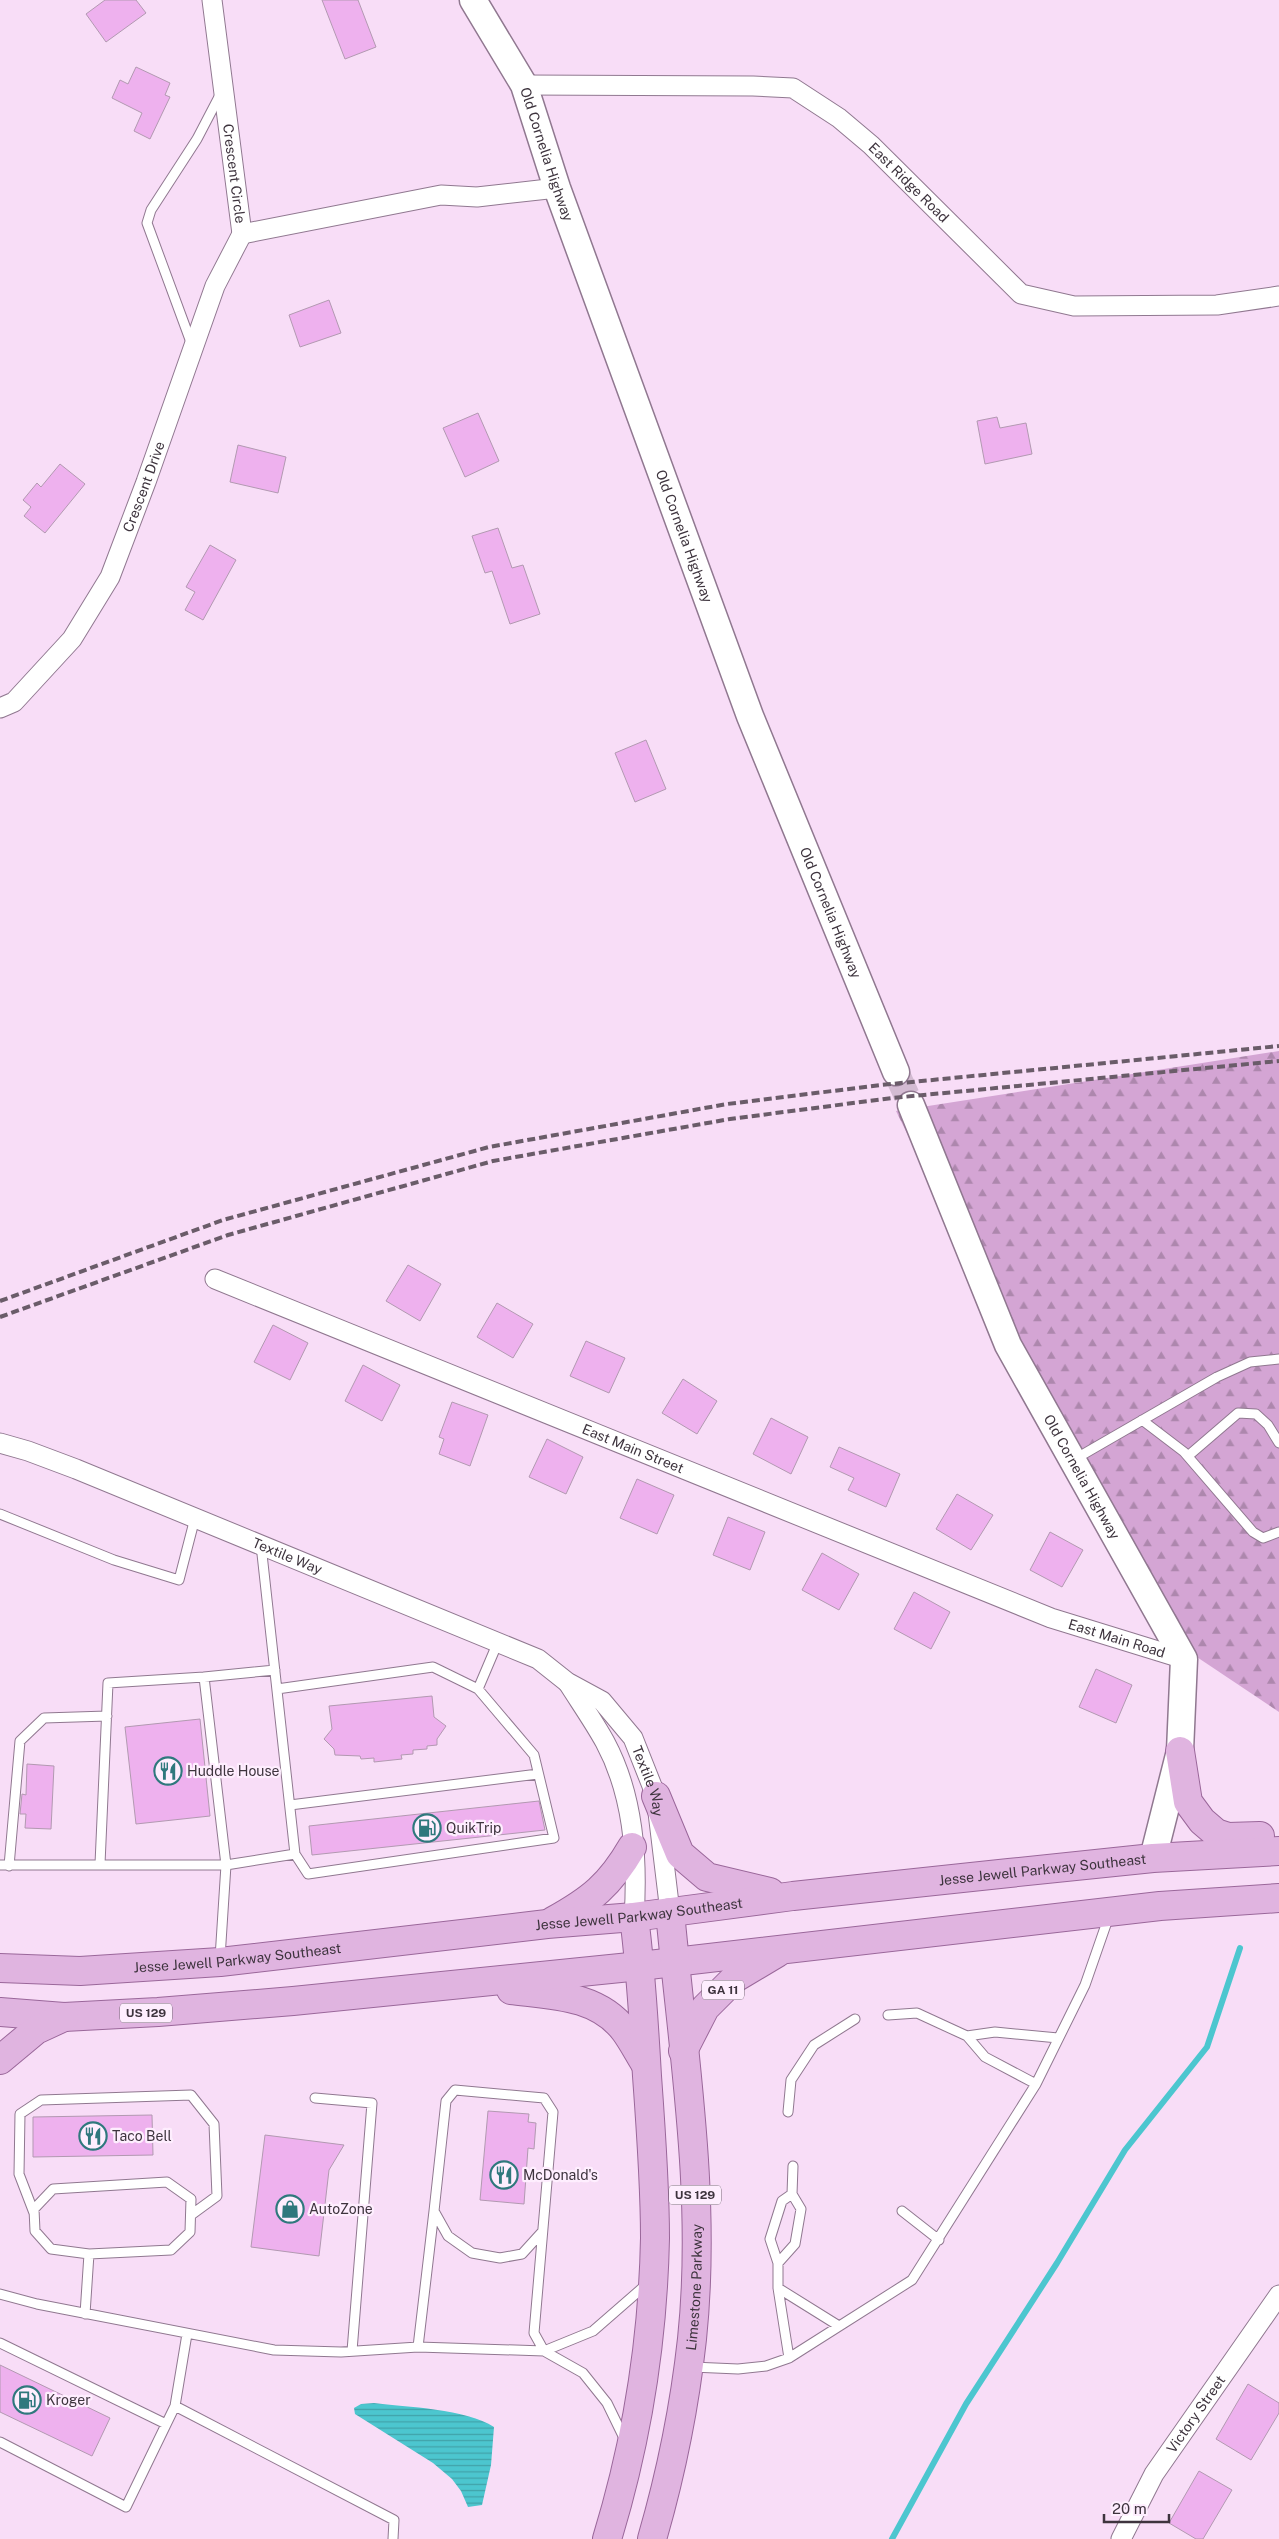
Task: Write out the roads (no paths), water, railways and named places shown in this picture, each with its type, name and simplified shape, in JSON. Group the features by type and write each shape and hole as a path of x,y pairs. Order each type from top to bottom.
{"main road":[{"path":"1180,1751 1188,1802 1202,1821 1216,1832 1228,1836 1279,1836"},
{"path":"656,1796 680,1854 708,1877 794,1896"},
{"path":"547,1924 583,1904 611,1879 632,1848"},
{"name":"Jesse Jewell Parkway Southeast","path":"0,1968 80,1971 220,1962 547,1924 634,1917 794,1896 1153,1858 1279,1852"},
{"path":"675,1962 1111,1912 1279,1898"},
{"name":"Limestone Parkway","path":"652,2539 672,2461 692,2339 696,2242 692,2146 670,1912"},
{"path":"634,1917 640,1966 647,2066"},
{"name":"GA 11","path":"683,2051 705,2008 735,1978 784,1948"},
{"name":"US 129","path":"0,2012 64,2017 158,2012 675,1962"},
{"name":"US 129","path":"468,1983 572,1997 597,2006 624,2030 647,2066 654,2167 653,2277 645,2364 631,2451 607,2539"},
{"path":"0,2060 36,2030 64,2017"}],"street":[{"name":"Crescent Circle","path":"212,0 242,234 441,195 477,197 557,188"},
{"name":"Old Cornelia Highway","path":"473,0 524,85 557,188 750,716 896,1072"},
{"name":"East Ridge Road","path":"524,85 753,86 793,88 839,118 871,145 1021,294 1074,306 1217,305 1279,296"},
{"name":"Crescent Drive","path":"0,708 14,702 72,639 110,576 215,286 242,234"},
{"name":"Old Cornelia Highway","path":"911,1105 1008,1345 1184,1659"},
{"name":"East Main Street","path":"215,1279 1051,1618"},
{"name":"Textile Way","path":"0,1443 36,1454 538,1659 567,1682 602,1701 633,1738 656,1796 670,1912"},
{"name":"East Main Road","path":"1051,1618 1184,1659"},
{"path":"1153,1858 1180,1751 1184,1659"},
{"name":"Textile Way","path":"567,1682 606,1743 629,1805 636,1890 634,1917"},
{"name":"Victory Street","path":"1121,2539 1154,2474 1279,2294"}],"lane":[{"path":"193,348 147,224 151,210 197,139 223,89"},
{"path":"1072,1460 1217,1377 1250,1362 1279,1359"},
{"path":"1188,1456 1238,1413 1256,1414 1268,1425 1279,1443"},
{"path":"1142,1420 1188,1456 1253,1532 1263,1538 1279,1532"},
{"path":"0,1514 114,1560 180,1580 195,1518"},
{"path":"261,1545 295,1854 308,1874 554,1838 534,1755 478,1689 433,1667 277,1689"},
{"path":"478,1689 498,1642"},
{"path":"100,1864 108,1683 275,1670"},
{"path":"204,1677 226,1865 220,1962"},
{"path":"107,1716 44,1718 20,1741 4,1866 100,1864 226,1865 295,1854"},
{"path":"290,1805 538,1774"},
{"path":"687,2367 738,2369 766,2366 789,2358 912,2280 1036,2084 1085,1985 1111,1912"},
{"path":"888,2015 917,2014 967,2036 985,2057 1036,2084"},
{"path":"788,2112 791,2080 814,2045 855,2019"},
{"path":"967,2036 994,2032 1058,2038"},
{"path":"418,2347 446,2101 454,2090 544,2098 553,2112 534,2333 544,2351 583,2373 607,2404 631,2451"},
{"path":"34,2213 19,2174 20,2114 41,2100 191,2095 214,2124 217,2196 191,2215"},
{"path":"315,2098 372,2103 352,2351"},
{"path":"778,2263 795,2244 801,2209 792,2194 793,2166"},
{"path":"167,2182 192,2199 191,2215 190,2232 172,2250 89,2254 51,2249 35,2231 34,2209 53,2189 167,2182"},
{"path":"789,2358 778,2288 778,2263 770,2239 782,2202 792,2194"},
{"path":"434,2211 448,2236 472,2253 500,2258 522,2254 542,2232"},
{"path":"902,2211 939,2240"},
{"path":"85,2314 89,2254"},
{"path":"0,2294 85,2314 274,2350 352,2351 418,2347 544,2351 593,2331 653,2277"},
{"path":"778,2288 839,2326"},
{"path":"0,2442 126,2507 175,2406 187,2334"},
{"path":"0,2343 166,2424"},
{"path":"175,2406 394,2520 393,2539"}],"water":[{"path":"374,2403 468,2416 494,2427 491,2465 482,2505 468,2507 461,2491 452,2479 433,2463 355,2414 354,2408 361,2404"}],"waterway":[{"path":"892,2539 966,2404 1057,2263 1125,2150 1207,2047 1240,1948"}],"tunnel":[{"path":"896,1072 911,1105"}],"railway":[{"path":"0,1301 223,1220 489,1147 727,1104 881,1085 1279,1046"},
{"path":"0,1317 228,1235 493,1161 730,1119 892,1098 1279,1061"}],"place":[{"name":"Huddle House","path":"168,1771"},
{"name":"QuikTrip","path":"427,1828"},
{"name":"Taco Bell","path":"93,2136"},
{"name":"McDonald's","path":"504,2175"},
{"name":"AutoZone","path":"290,2209"},
{"name":"Kroger","path":"27,2400"}]}
